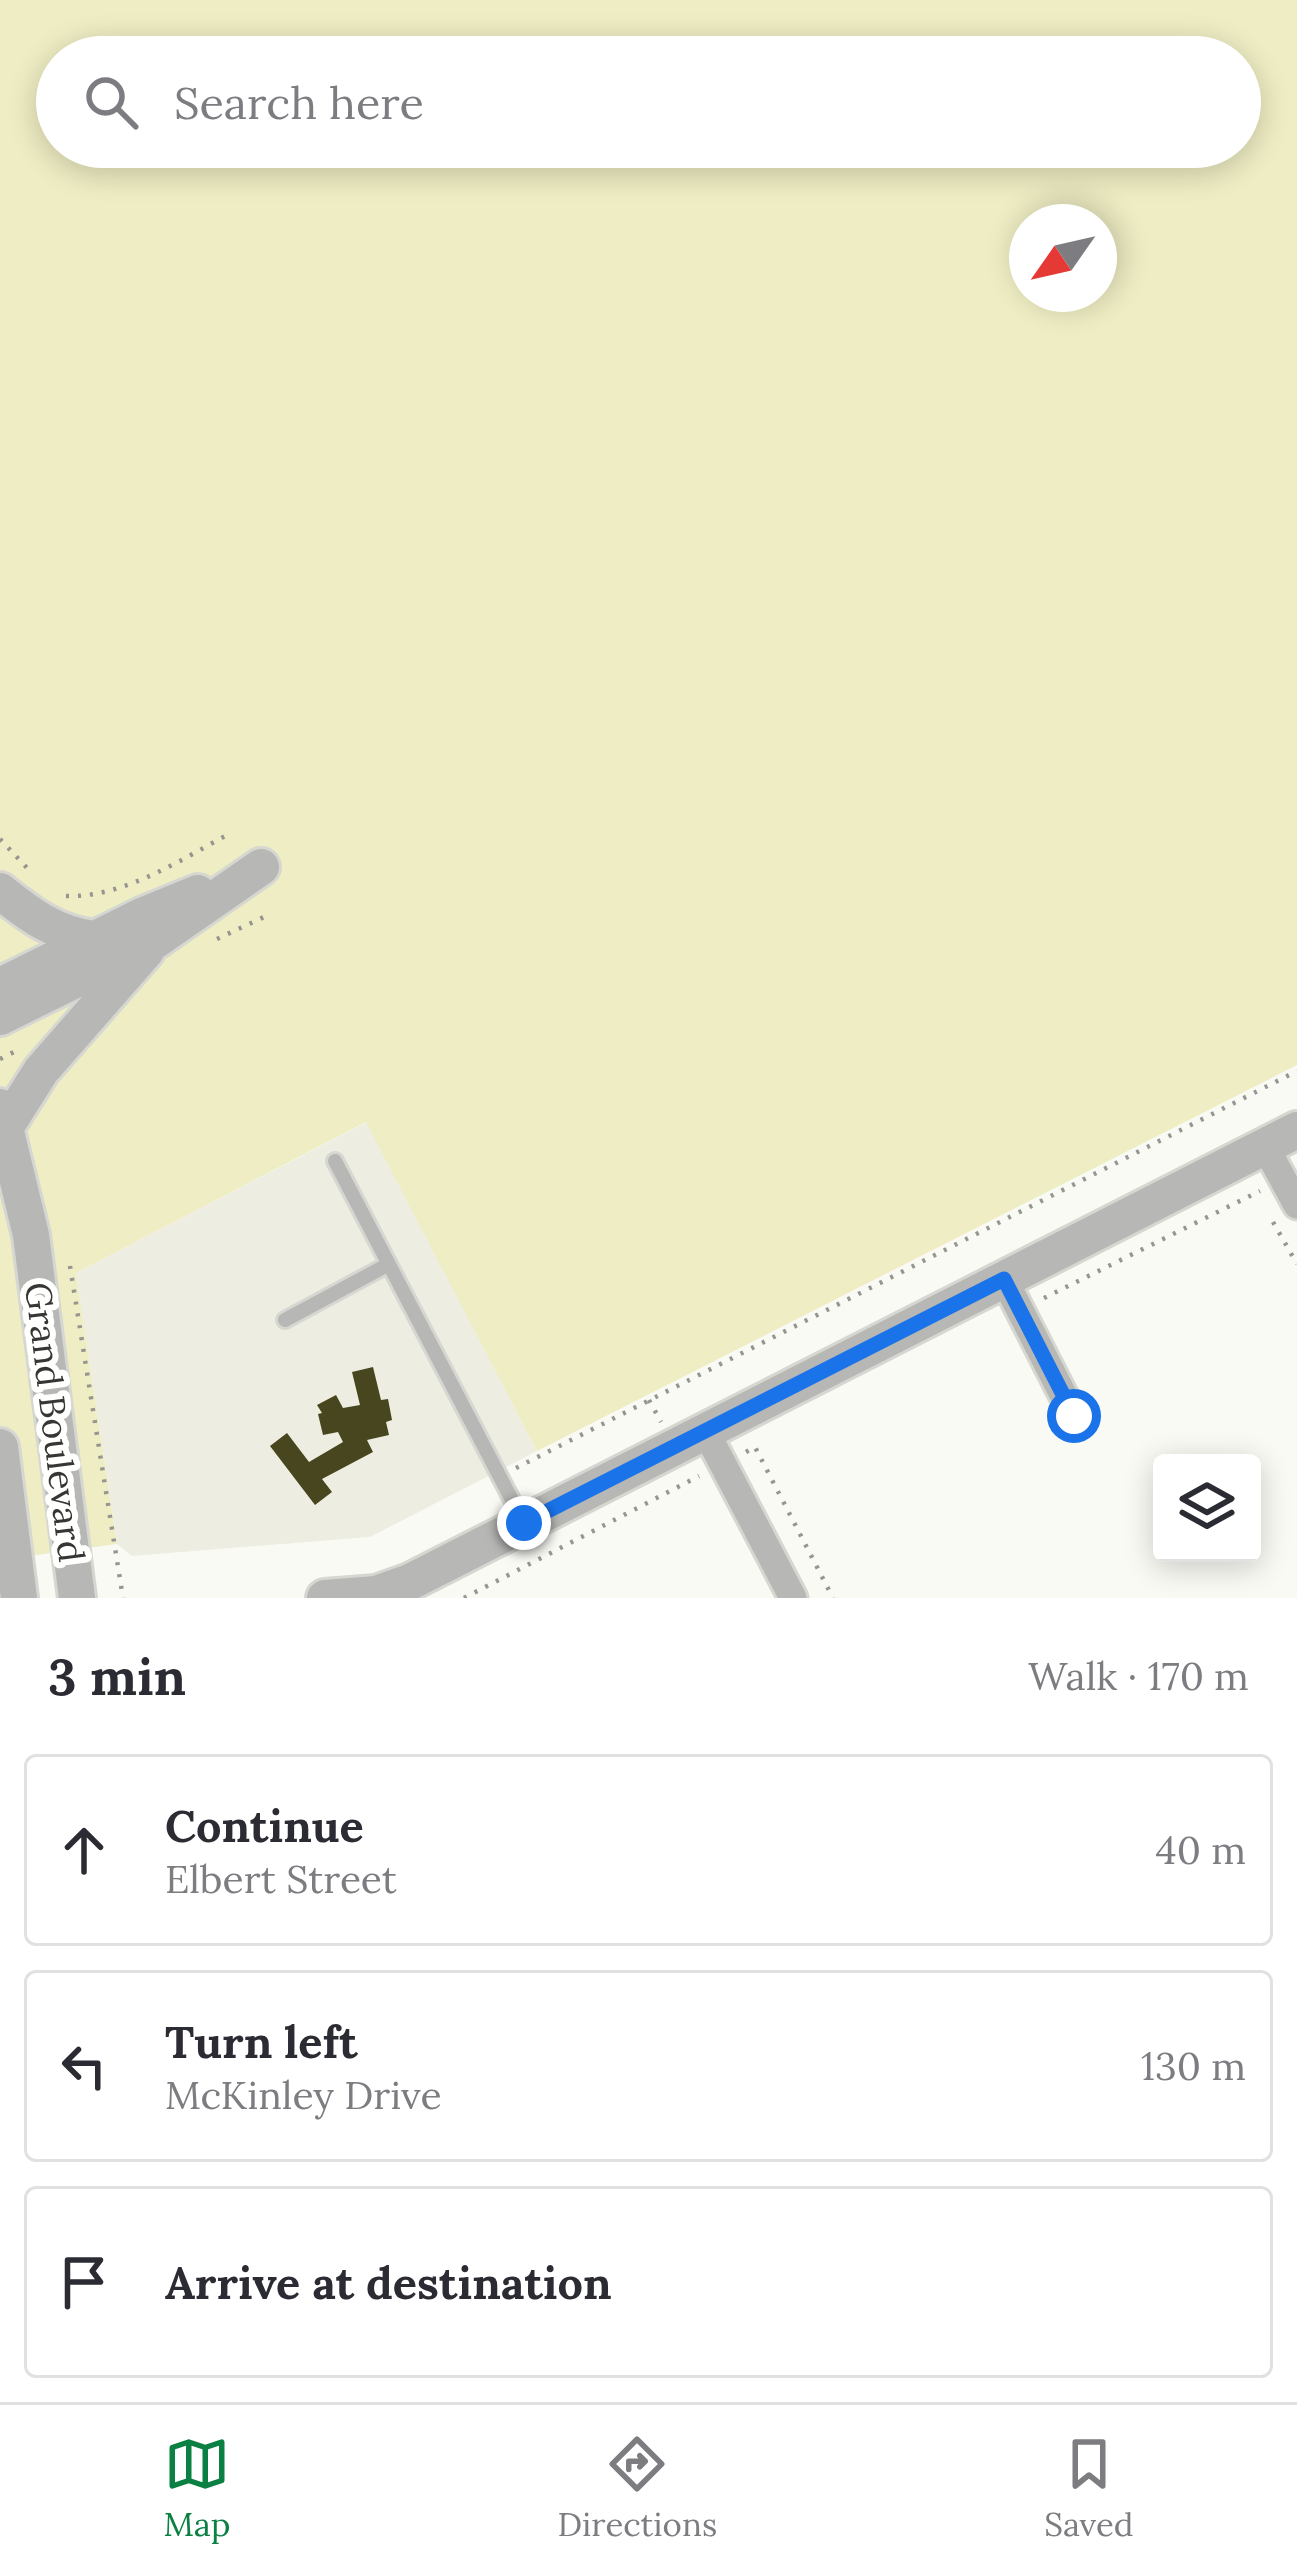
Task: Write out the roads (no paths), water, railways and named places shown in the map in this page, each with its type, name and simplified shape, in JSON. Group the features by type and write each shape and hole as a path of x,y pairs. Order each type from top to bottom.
{"street":[{"path":"0,986 94,939 261,867 156,940 0,1017"},
{"path":"14,880 35,920 63,934 94,939"},
{"path":"3,1117 156,940"},
{"name":"Grand Boulevard","path":"3,1117 32,1235 77,1598"},
{"path":"325,1598 396,1593 705,1430 1012,1295 1281,1138 1282,1179 1297,1205"},
{"path":"1012,1295 1074,1416"},
{"path":"705,1430 793,1598"},
{"name":"Grand Boulevard","path":"0,1447 19,1598"}],"lane":[{"path":"335,1160 524,1523"},
{"path":"285,1320 389,1264"}]}
